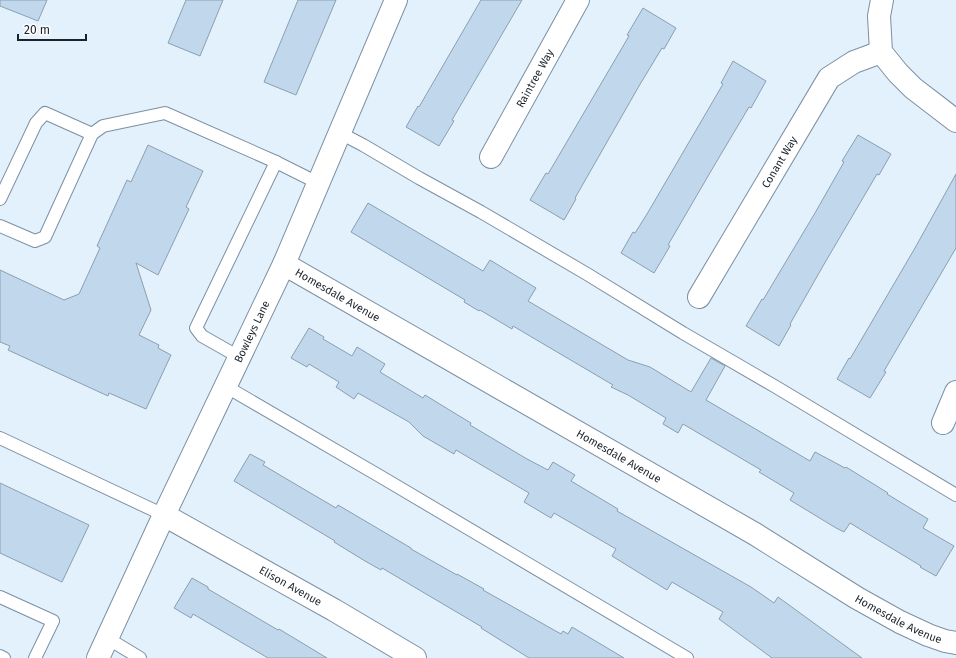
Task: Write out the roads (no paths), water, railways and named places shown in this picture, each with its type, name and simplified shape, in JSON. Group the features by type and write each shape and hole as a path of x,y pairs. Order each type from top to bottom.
{"street":[{"name":"Bowleys Lane","path":"98,658 164,515 284,264 396,0"},
{"name":"Raintree Way","path":"491,157 578,0"},
{"path":"882,0 879,16 882,52 898,73 908,83 956,122"},
{"name":"Conant Way","path":"699,297 829,78 854,62 882,52"},
{"name":"Homesdale Avenue","path":"284,264 755,534 857,598 900,622 928,635 956,643"},
{"path":"943,423 956,392"},
{"name":"Elison Avenue","path":"164,515 334,610 415,658"}],"lane":[{"path":"0,199 36,123 45,112 92,134"},
{"path":"0,226 35,242 45,237 92,134 103,126 165,113 276,162 318,183"},
{"path":"340,133 364,145 418,178 481,212 588,274 683,333 956,495"},
{"path":"239,357 202,336 196,328 276,162"},
{"path":"225,386 687,658"},
{"path":"0,438 164,515"},
{"path":"0,597 53,621 35,658"},
{"path":"107,638 140,658"},
{"path":"0,656 4,658"}]}
